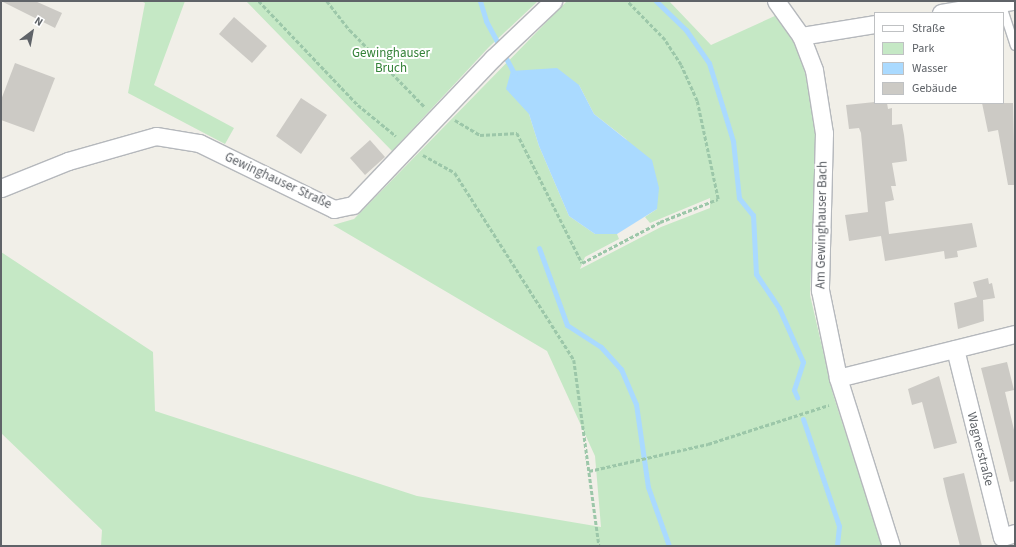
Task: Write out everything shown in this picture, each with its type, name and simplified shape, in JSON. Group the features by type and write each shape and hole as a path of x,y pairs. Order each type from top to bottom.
{"street":[{"name":"Gewinghauser Straße","path":"1,188 68,160 156,136 199,143 334,209 353,205 492,58 553,1"},
{"name":"Am Gewinghauser Bach","path":"776,1 800,36 814,70 824,133 820,290 838,378 891,546"},
{"path":"947,12 1007,2"},
{"path":"800,36 874,24"},
{"path":"838,378 1015,334"},
{"name":"Wagnerstraße","path":"955,349 1002,537 1015,534"}],"lane":[{"path":"1007,2 1015,46"}],"path":[{"path":"259,1 358,105 409,147 455,173 574,360 599,546"},
{"path":"328,1 350,30 435,117 454,120 480,135 517,133 582,263 660,222 718,199 697,101 681,65 665,40 627,1"},
{"path":"589,471 708,444 830,405"}],"green space":[{"path":"141,1 185,1 154,85 234,128 225,144 128,93 145,3"},
{"name":"Gewinghauser Bruch","path":"246,1 538,1 489,47 392,151"},
{"path":"567,1 669,1 711,45 777,15 800,49 817,130 810,295 833,394 882,546 101,546 102,530 1,433 1,252 153,352 155,411 417,496 601,527 595,456 547,351 333,225 354,219","holes":["579,85 594,114 626,139 657,209 645,217 650,223 710,198 710,208 661,227 580,269 585,257 619,239 617,234 595,234 569,216 539,146 529,114"]}],"water":[{"path":"557,68 579,85 594,114 652,160 659,188 657,209 617,234 595,234 569,216 539,146 529,114 506,89 511,71"}],"building":[{"path":"1,1 35,1 62,13 55,28"},
{"path":"234,17 267,46 252,63 219,34"},
{"path":"15,63 55,78 34,132 1,120 1,100"},
{"path":"301,98 327,115 301,154 276,136"},
{"path":"874,102 874,104 887,104 888,109 892,108 892,125 902,124 907,161 892,163 896,186 891,186 894,200 885,202 889,234 972,223 977,247 957,251 958,257 945,259 944,251 885,261 881,236 849,241 845,215 868,212 861,133 859,128 849,129 846,105"},
{"path":"1013,103 1015,185 1008,185 998,130 988,132 982,104"},
{"path":"370,140 385,157 365,175 350,158"},
{"path":"988,278 989,284 992,283 995,298 983,300 984,321 958,329 954,303 977,297 973,282"},
{"path":"1007,362 1014,390 1005,392 1015,434 1015,481 1010,482 981,368"},
{"path":"939,376 957,443 934,449 922,402 912,405 908,389"},
{"path":"964,473 982,546 960,546 947,496 943,478"}],"waterway":[{"path":"480,1 486,21 515,75"},
{"path":"656,1 686,30 709,63 733,141 739,198 753,215 756,274 779,308 803,362 794,390 797,397"},
{"path":"539,248 567,325 601,347 621,369 636,404 648,487 669,546"},
{"path":"803,419 839,526 837,546"}]}
